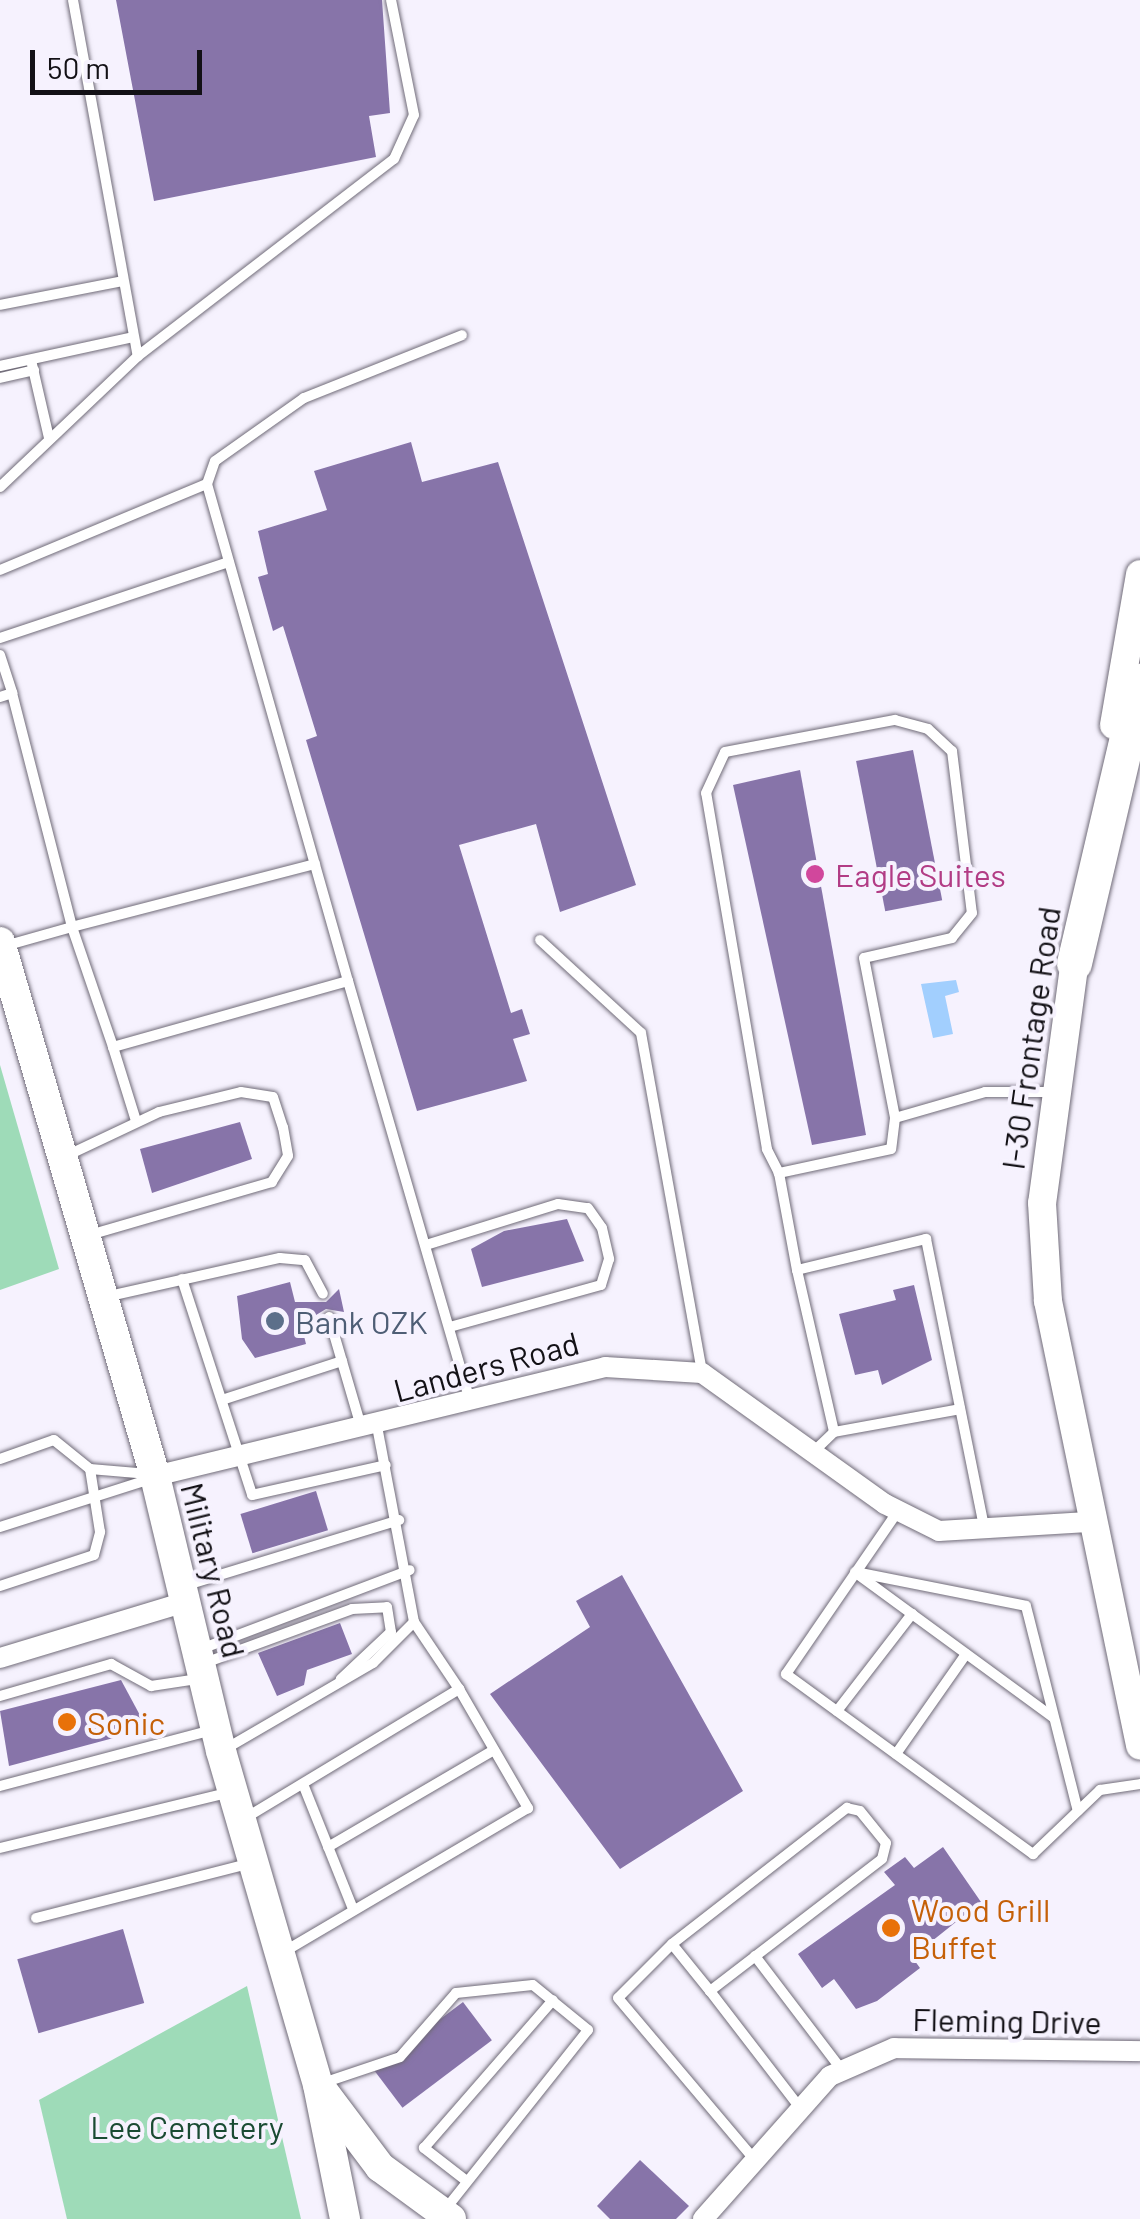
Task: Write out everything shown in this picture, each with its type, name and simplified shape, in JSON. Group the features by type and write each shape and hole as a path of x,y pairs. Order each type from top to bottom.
{"highway":[{"path":"1074,963 1140,681"}],"main road":[{"name":"I-30 Frontage Road","path":"1140,574 1052,1092 1042,1203 1048,1301 1088,1522 1140,1746"},
{"name":"Military Road","path":"1,944 66,1156 155,1476 219,1740 242,1804 318,2085 344,2219"},
{"path":"318,2085 380,2167 444,2217"}],"street":[{"name":"Landers Road","path":"155,1476 370,1428 604,1367 702,1373"},
{"path":"702,1373 898,1510 938,1531 985,1532 1088,1522"},
{"path":"0,1658 184,1594"},
{"name":"Fleming Drive","path":"711,2217 755,2160 842,2070 894,2048 1140,2051"}],"lane":[{"path":"73,0 138,356"},
{"path":"0,487 138,356 394,159 414,115 390,0"},
{"path":"0,305 123,282"},
{"path":"462,335 304,398 215,461 207,484 470,1402"},
{"path":"0,378 133,337"},
{"path":"32,365 49,438"},
{"path":"0,366 32,365"},
{"path":"0,570 207,484"},
{"path":"0,638 229,562"},
{"path":"0,655 6,695 72,927 136,1121"},
{"path":"779,1173 891,1149 894,1118 864,958 952,938 972,913 952,751 928,729 895,720 725,752 706,793 767,1149 779,1173 834,1432"},
{"path":"1,944 315,864"},
{"path":"540,940 641,1033 702,1373"},
{"path":"112,1047 348,982"},
{"path":"894,1118 984,1092 1052,1092"},
{"path":"66,1156 136,1121 260,1093 272,1098 288,1156 259,1188 88,1235"},
{"path":"426,1246 558,1204 588,1208 602,1228 609,1259 601,1285 450,1327"},
{"path":"797,1270 926,1239 985,1532"},
{"path":"104,1297 182,1279 304,1260 323,1294"},
{"path":"182,1279 243,1454 252,1496 263,1498 386,1465"},
{"path":"283,1953 528,1808 414,1622 410,1570 386,1465 342,1361 329,1317"},
{"path":"225,1399 342,1361"},
{"path":"814,1451 834,1432 960,1409"},
{"path":"0,1460 54,1440 90,1469 155,1476"},
{"path":"0,1586 94,1555 95,1500 90,1469"},
{"path":"0,1527 95,1500 155,1476"},
{"path":"898,1510 786,1674 1033,1854 1100,1790 1140,1784"},
{"path":"184,1594 398,1520"},
{"path":"0,1696 111,1664 151,1686 410,1570"},
{"path":"855,1572 1054,1718"},
{"path":"855,1572 1026,1606 1078,1811"},
{"path":"201,1664 352,1609 387,1607 392,1632 338,1684"},
{"path":"837,1712 912,1614"},
{"path":"0,1786 219,1740 338,1684 402,1644 414,1622"},
{"path":"896,1754 966,1654"},
{"path":"0,1848 242,1804 303,1784 458,1689"},
{"path":"328,1847 494,1750"},
{"path":"303,1784 353,1909"},
{"path":"710,1990 882,1859 886,1843 860,1811 847,1808 672,1944 618,1998 755,2160"},
{"path":"36,1918 258,1862"},
{"path":"672,1944 801,2109"},
{"path":"755,1956 842,2070"},
{"path":"318,2085 400,2058 456,1992 534,1985 588,2030 474,2166 444,2217"},
{"path":"464,2179 424,2148 553,2000"}],"green space":[{"path":"0,1065 59,1269 0,1290"},
{"name":"Lee Cemetery","path":"247,1986 301,2219 67,2219 39,2100"}],"water":[{"path":"956,980 959,992 945,996 953,1034 933,1038 921,984"}],"building":[{"path":"116,0 382,0 390,113 369,116 376,157 154,201"},
{"path":"411,442 422,482 498,462 636,885 560,912 536,824 459,845 511,1013 522,1009 530,1034 513,1039 527,1081 417,1111 306,740 317,736 283,626 273,631 258,577 268,574 258,531 327,510 314,471"},
{"path":"913,750 942,900 885,911 856,761"},
{"path":"800,770 866,1135 812,1145 733,785"},
{"path":"240,1122 252,1159 152,1193 140,1149"},
{"path":"567,1219 584,1261 482,1287 471,1249 504,1231"},
{"name":"Bank OZK","path":"290,1282 295,1302 326,1302 339,1289 344,1312 326,1309 301,1324 306,1344 255,1358 242,1339 237,1296"},
{"path":"914,1285 932,1360 882,1385 878,1370 855,1375 839,1314 896,1300 893,1290"},
{"path":"316,1491 328,1530 252,1553 240,1514"},
{"path":"622,1575 743,1791 620,1869 490,1694 590,1627 576,1601"},
{"path":"340,1623 352,1654 307,1670 304,1685 277,1696 258,1653"},
{"name":"Sonic","path":"121,1680 142,1719 136,1732 9,1766 0,1711"},
{"name":"Wood Grill Buffet","path":"943,1847 981,1902 912,1957 920,1968 877,2001 856,2009 834,1979 822,1988 798,1954 895,1885 884,1872 905,1857 914,1868"},
{"path":"123,1929 144,2003 38,2033 17,1959"},
{"path":"463,2002 492,2040 402,2108 374,2069"},
{"path":"640,2160 689,2206 676,2219 610,2219 597,2206"}],"place":[{"name":"Eagle Suites","path":"815,874"},
{"name":"Bank OZK","path":"275,1321"},
{"name":"Sonic","path":"67,1722"},
{"name":"Wood Grill Buffet","path":"891,1928"}]}
